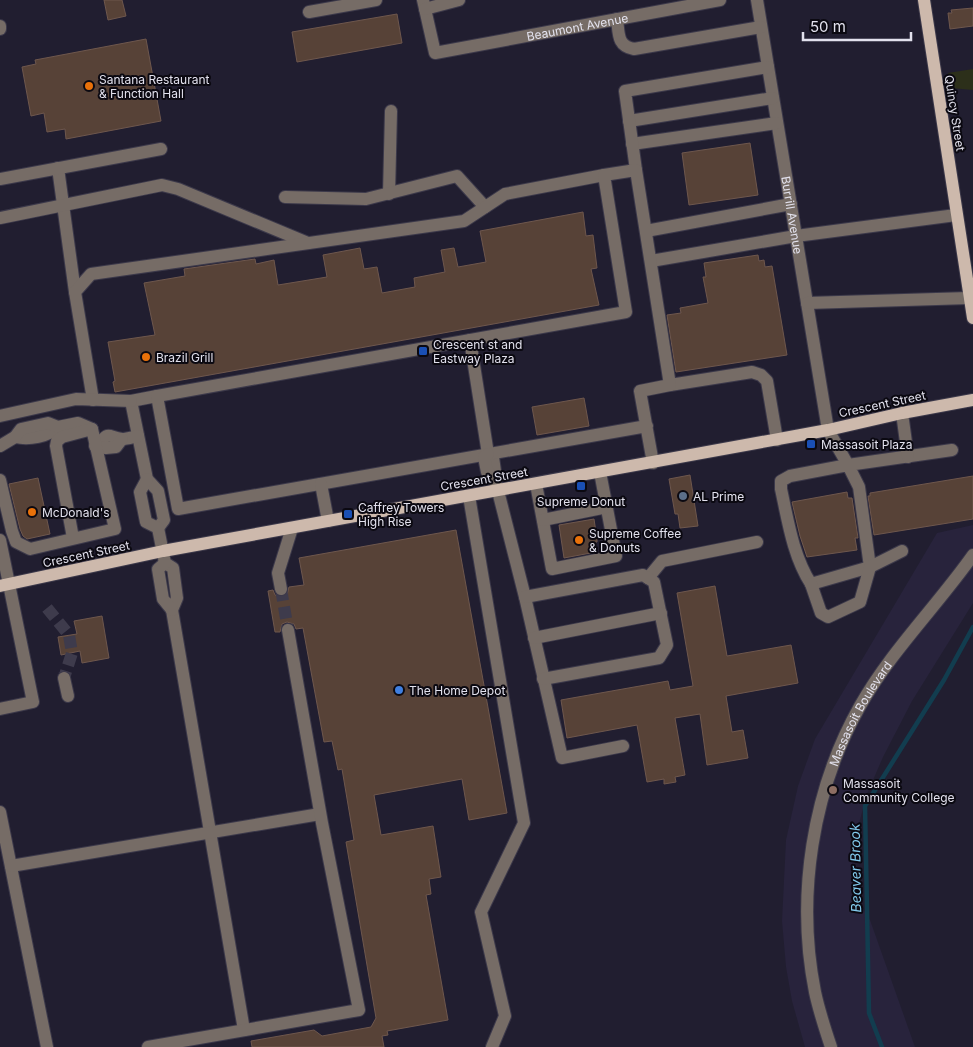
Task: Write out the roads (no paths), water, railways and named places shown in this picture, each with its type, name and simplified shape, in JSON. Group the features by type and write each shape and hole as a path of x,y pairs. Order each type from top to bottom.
{"main road":[{"name":"Quincy Street","path":"924,0 973,318"},
{"name":"Crescent Street","path":"4,585 164,557 292,528 777,440 973,400"}],"street":[{"path":"310,12 376,0"},
{"path":"424,5 459,0"},
{"name":"Beaumont Avenue","path":"424,5 435,53 720,0"},
{"name":"Burrill Avenue","path":"757,0 828,430"},
{"path":"617,19 620,42 626,48 634,49 761,27"},
{"path":"670,385 625,91 768,67"},
{"path":"629,121 773,98"},
{"path":"389,194 391,112"},
{"path":"632,144 777,123"},
{"path":"0,179 162,149"},
{"path":"58,168 75,292 93,400"},
{"path":"75,292 91,274 464,222 505,194 636,170"},
{"path":"285,197 366,199 456,176 485,207"},
{"path":"0,416 76,399 131,401 626,312 604,176"},
{"path":"0,218 162,185 178,189 308,243"},
{"path":"646,231 790,204"},
{"path":"651,261 796,236 956,215"},
{"path":"807,303 970,295"},
{"path":"470,340 488,454 493,457 496,471 493,476 526,597 562,758 623,746"},
{"path":"653,462 640,391 670,385 752,372 761,375 767,381 777,440"},
{"path":"157,396 178,509 647,426"},
{"path":"131,401 147,479 158,491 164,520 158,528 164,557 173,568 177,598 172,610 244,1030"},
{"path":"902,413 908,456"},
{"path":"0,446 16,437 21,429 48,423 58,427 78,424 92,429"},
{"path":"0,708 33,702 4,585 0,542 15,540 30,548 115,529 92,429"},
{"path":"73,538 56,446 62,437 92,429"},
{"path":"828,430 848,465 858,488 870,567 860,602 828,617 821,612 804,573 788,523 781,480 790,476 848,465 952,450"},
{"path":"96,445 106,448 116,447 122,439 138,436"},
{"path":"536,484 552,569 616,556 600,472"},
{"path":"147,479 140,492 146,522 158,528"},
{"path":"0,480 15,540"},
{"path":"321,484 328,522"},
{"path":"469,496 524,823 481,912 504,1016 492,1047"},
{"path":"543,520 607,509"},
{"path":"280,585 278,572 292,528"},
{"path":"648,578 662,560 757,542"},
{"path":"810,584 870,567 902,551"},
{"name":"Massasoit Boulevard","path":"831,1047 815,992 808,940 808,893 812,851 819,811 842,744 860,706 921,619 973,555"},
{"path":"526,597 643,575 654,582 661,613 667,645 659,658 543,679"},
{"path":"534,638 661,613"},
{"path":"148,1047 359,1010 320,814 288,630"},
{"path":"64,678 68,696"},
{"path":"0,812 47,1047"},
{"path":"11,866 320,814"}],"waterway":[{"name":"Beaver Brook","path":"882,1047 869,1013 865,806 944,680 973,627"}],"tunnel":[{"path":"281,589 288,630"},
{"path":"47,608 69,635 72,653 64,678"}],"place":[{"name":"Santana Restaurant & Function Hall","path":"89,86"},
{"name":"Crescent st and Eastway Plaza","path":"423,351"},
{"name":"Brazil Grill","path":"146,357"},
{"name":"Massasoit Plaza","path":"811,444"},
{"name":"Supreme Donut","path":"581,486"},
{"name":"AL Prime","path":"683,496"},
{"name":"McDonald's","path":"32,512"},
{"name":"Caffrey Towers High Rise","path":"348,514"},
{"name":"Supreme Coffee & Donuts","path":"579,540"},
{"name":"The Home Depot","path":"399,690"},
{"name":"Massasoit Community College","path":"833,790"}]}
